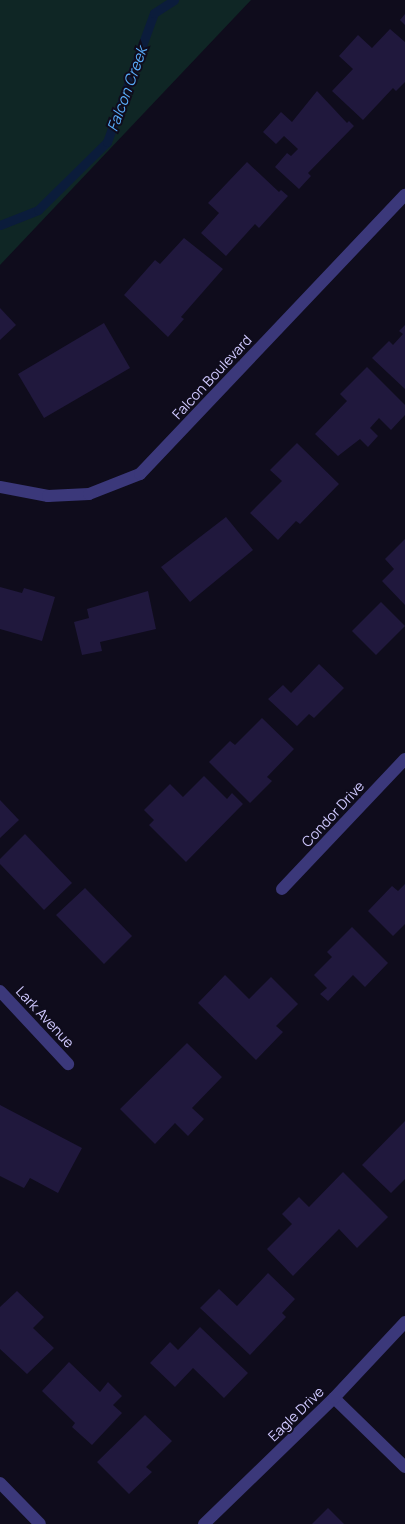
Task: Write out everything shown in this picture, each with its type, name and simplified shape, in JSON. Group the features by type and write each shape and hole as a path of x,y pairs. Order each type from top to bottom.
{"street":[{"name":"Falcon Boulevard","path":"0,488 48,496 89,494 140,474 405,195"},
{"name":"Condor Drive","path":"282,890 405,759"},
{"name":"Lark Avenue","path":"0,991 68,1064"},
{"name":"Eagle Drive","path":"204,1524 334,1398 405,1322"},
{"path":"334,1398 405,1467"},
{"path":"0,1483 40,1524"}],"green space":[{"path":"0,0 251,0 0,265"}],"building":[{"path":"405,14 405,25 400,20"},
{"path":"390,29 405,42 405,82 396,91 393,88 363,120 332,91 353,69 339,56 358,35 372,48"},
{"path":"317,91 347,123 349,121 354,126 308,173 311,176 299,189 275,167 287,153 291,156 298,149 284,136 276,144 263,132 281,112 292,122"},
{"path":"247,162 279,192 281,190 288,196 259,228 255,224 226,256 201,233 219,213 208,203"},
{"path":"184,238 223,269 181,317 184,319 168,337 124,295 155,260 160,264"},
{"path":"0,308 16,325 0,340"},
{"path":"104,323 130,368 44,418 18,374"},
{"path":"405,325 405,389 372,358 389,341 393,345 403,334 399,331"},
{"path":"367,367 405,405 405,415 391,430 379,418 370,428 378,436 368,447 360,439 338,456 315,434 347,401 340,394"},
{"path":"297,443 339,484 300,524 296,521 278,540 250,513 282,481 270,470"},
{"path":"226,517 253,550 190,602 161,567"},
{"path":"405,539 405,605 382,581 394,569 385,559"},
{"path":"0,587 22,593 24,588 55,597 42,641 0,629"},
{"path":"148,591 156,629 100,642 102,651 82,655 74,622 89,618 87,609"},
{"path":"381,602 405,626 376,655 352,631"},
{"path":"319,664 344,688 314,718 309,714 297,726 268,699 283,685 291,693"},
{"path":"262,718 294,749 267,777 272,781 250,803 209,762 230,741 235,745"},
{"path":"204,776 227,799 232,793 243,804 186,862 149,825 154,820 144,810 170,784 183,797"},
{"path":"0,800 19,820 0,838"},
{"path":"25,834 72,883 44,910 0,864 0,859"},
{"path":"405,884 405,924 393,936 368,911 392,886 398,891"},
{"path":"85,888 132,936 104,964 56,915"},
{"path":"352,927 388,963 365,987 353,975 328,1001 320,994 327,988 314,975 332,957 327,952"},
{"path":"225,975 249,999 271,977 298,1004 276,1026 283,1032 256,1060 198,1003"},
{"path":"187,1043 222,1077 192,1108 204,1119 188,1136 175,1123 155,1144 120,1109"},
{"path":"0,1105 82,1148 58,1193 30,1178 24,1188 0,1176"},
{"path":"405,1121 405,1179 391,1193 362,1165"},
{"path":"343,1172 388,1217 357,1248 339,1229 293,1276 267,1249 292,1224 282,1214 299,1197 309,1207"},
{"path":"268,1273 295,1299 282,1313 286,1317 250,1355 200,1308 219,1289 237,1306"},
{"path":"17,1291 44,1317 33,1328 54,1348 27,1374 0,1349 0,1307"},
{"path":"200,1327 248,1373 224,1398 193,1368 175,1387 150,1363 170,1342 178,1350"},
{"path":"69,1362 100,1392 108,1382 122,1396 113,1405 122,1413 92,1445 72,1427 75,1423 42,1391"},
{"path":"145,1415 172,1441 146,1467 152,1472 129,1494 97,1462"},
{"path":"328,1508 344,1524 312,1524"}],"waterway":[{"name":"Falcon Creek","path":"0,225 38,210 107,142 154,13 174,0"}]}
